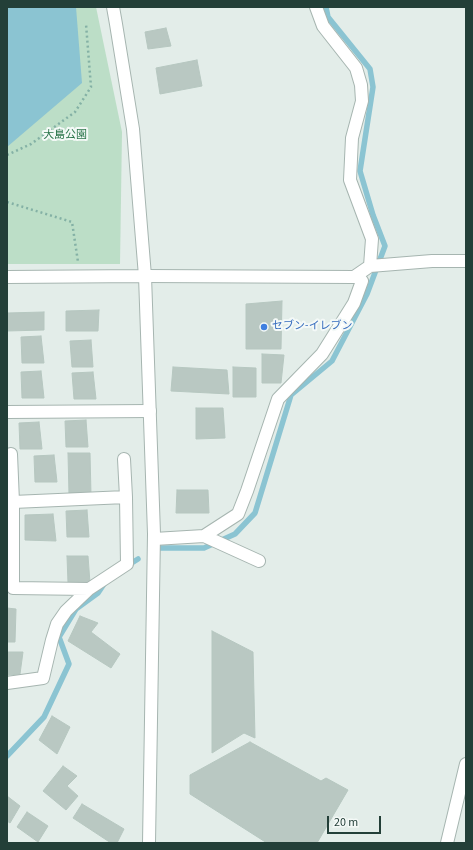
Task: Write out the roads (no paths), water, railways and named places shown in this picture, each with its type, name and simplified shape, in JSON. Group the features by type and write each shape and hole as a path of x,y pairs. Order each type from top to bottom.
{"street":[{"path":"113,7 133,129 145,276 154,539 149,843"},
{"path":"316,7 323,26 356,68 361,85 362,101 352,138 350,180 372,239 370,266"},
{"path":"7,277 354,277 370,266 432,261 466,261"},
{"path":"205,537 238,514 278,399 322,354 354,303 362,281 357,275"},
{"path":"7,412 150,410"},
{"path":"10,454 13,502 12,588 89,589"},
{"path":"7,683 43,678 57,624 66,611 89,589 127,564 124,459"},
{"path":"13,502 126,497"},
{"path":"154,539 205,537 259,561"},
{"path":"447,843 466,764"}],"water":[{"path":"7,7 76,7 82,83 7,147"}],"waterway":[{"path":"158,548 204,548 235,534 255,513 291,395 332,361 367,294 385,246 373,215 360,171 373,87 370,69 328,17 326,7"},
{"path":"127,566 138,559"},
{"path":"7,756 44,717 69,664 59,637 76,609 98,593 106,581"}],"place":[{"name":"セブン-イレブン","path":"264,327"}],"park label":[{"name":"大島公園","path":"65,136"}]}
